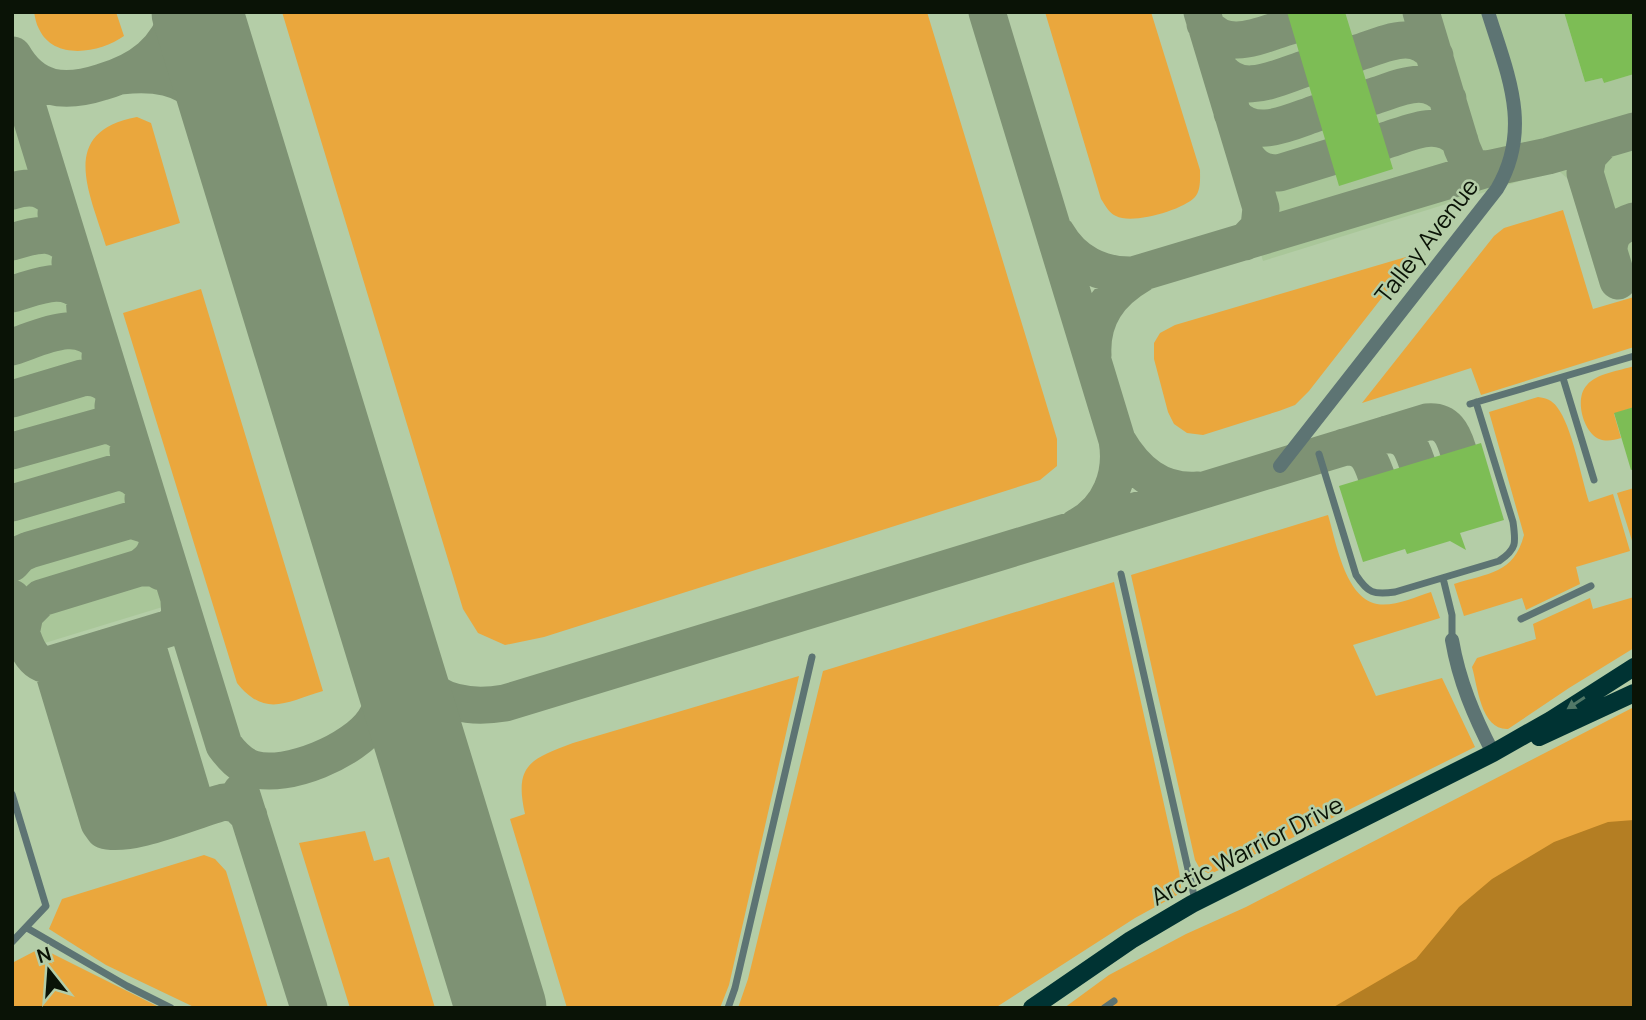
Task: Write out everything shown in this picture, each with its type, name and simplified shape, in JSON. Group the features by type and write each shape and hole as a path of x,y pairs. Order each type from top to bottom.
{"main road":[{"name":"Arctic Warrior Drive","path":"1032,1008 1131,940 1196,903 1493,753 1634,667"},
{"name":"Arctic Warrior Drive","path":"1493,753 1551,733 1634,693"}],"street":[{"name":"Talley Avenue","path":"1280,466 1497,189 1509,166 1515,142 1516,110 1488,12"},
{"path":"1452,640 1465,695 1493,753"}],"lane":[{"path":"1320,454 1356,575 1365,588 1378,594 1395,592 1499,561 1511,553 1516,540 1513,522 1473,403 1634,356"},
{"path":"1563,378 1594,481"},
{"path":"1121,574 1196,903"},
{"path":"1443,578 1452,615 1452,640"},
{"path":"1521,619 1591,586"},
{"path":"728,1008 735,988 812,657"},
{"path":"12,794 46,906 12,942"},
{"path":"27,928 127,986 171,1008"},
{"path":"1104,1008 1114,1001"}],"shaded area":[{"path":"34,12 116,12 124,36 91,50 66,50 46,39 38,27"},
{"path":"282,12 927,12 1057,439 1057,466 1040,480 544,637 505,645 478,633 463,609"},
{"path":"1045,12 1151,12 1200,170 1198,191 1189,202 1157,215 1133,219 1116,216 1107,209 1101,199"},
{"path":"1187,12 1564,12 1585,82 1602,78 1604,83 1634,74 1634,279 1601,289 1568,179 1560,172 1549,172 1263,261"},
{"path":"12,91 169,605 12,653"},
{"path":"137,117 151,123 180,223 106,246 88,186 88,150 96,136 112,125"},
{"path":"1563,210 1593,309 1634,297 1634,347 1481,395 1471,368 1362,403 1494,236 1504,228"},
{"path":"1416,254 1309,391 1295,405 1203,435 1187,433 1174,424 1168,412 1154,359 1154,343 1160,333 1175,325"},
{"path":"201,289 323,691 287,703 267,704 257,701 237,683 123,313"},
{"path":"1634,366 1634,407 1614,414 1621,438 1608,441 1599,439 1593,435 1582,414 1583,391 1596,378"},
{"path":"1538,397 1553,403 1562,416 1572,439 1589,502 1613,494 1630,551 1576,567 1580,584 1526,610 1522,598 1464,616 1454,584 1488,574 1506,565 1520,548 1524,535 1489,412"},
{"path":"1634,488 1634,547 1617,493"},
{"path":"1328,515 1344,567 1357,591 1366,600 1384,605 1431,592 1440,618 1353,645 1376,696 1442,678 1475,747 1292,838 1210,874 1200,869 1195,860 1131,575"},
{"path":"1114,582 1179,871 1181,887 1177,895 1135,918 995,1008 738,1008 748,979 823,671"},
{"path":"1634,597 1634,648 1508,729 1492,723 1482,706 1472,667 1477,658 1536,639 1533,624 1590,598 1593,609"},
{"path":"799,676 729,985 720,1008 567,1008 510,819 525,814 522,784 529,766 546,754 573,743"},
{"path":"1634,707 1634,1008 1064,1008 1109,975 1186,934 1246,907"},
{"path":"1634,820 1634,1008 1332,1008 1416,959 1459,907 1492,879 1554,842 1608,822"},
{"path":"365,831 374,861 389,857 435,1008 350,1008 299,843"},
{"path":"204,855 215,859 226,871 268,1008 196,1008 106,965 49,929 62,899"},
{"path":"35,951 47,951 161,1008 12,1008 12,963"}],"building":[{"path":"1287,12 1345,12 1393,169 1339,186"},
{"path":"1564,12 1634,12 1634,74 1604,83 1602,78 1585,82"},
{"path":"1634,407 1634,469 1631,470 1614,413"},
{"path":"1481,443 1504,520 1460,533 1466,550 1450,541 1407,554 1405,549 1363,562 1339,486"}],"taxiway":[{"path":"13,55 21,67 41,83 63,88 88,86 128,72 150,57 167,38 179,12"},
{"path":"987,12 1117,440 1132,461 1150,478 1172,488 1198,490"},
{"path":"1202,12 1261,208 1259,227 1245,242"},
{"path":"1421,12 1462,148 1473,168 1487,169 1548,156 1634,131"},
{"path":"1205,24 1223,38 1234,40 1257,37 1291,26"},
{"path":"1357,53 1388,43 1409,40 1427,47 1435,56"},
{"path":"12,56 224,745 244,765 267,771 301,766 351,743 374,721 384,701 390,671 387,638"},
{"path":"1219,68 1227,77 1247,84 1270,81 1304,69"},
{"path":"122,76 160,76 190,87 213,108 236,138"},
{"path":"1371,97 1422,84 1440,91 1448,99"},
{"path":"1232,113 1241,122 1261,128 1284,125 1317,113"},
{"path":"1384,141 1414,131 1434,128 1452,134 1460,141"},
{"path":"1603,140 1588,156 1585,173 1618,281"},
{"path":"1246,156 1260,169 1279,173 1331,157"},
{"path":"1057,234 1071,252 1089,265 1110,273 1133,275 1487,169"},
{"path":"12,191 25,188 42,191 57,203 56,214"},
{"path":"1609,251 1616,231 1634,221"},
{"path":"12,242 37,236 52,236 72,251 70,262"},
{"path":"1093,355 1093,341 1099,317 1120,289 1141,274"},
{"path":"12,294 40,285 59,283 76,288 84,295 85,310"},
{"path":"12,347 59,332 82,332 101,346 100,357"},
{"path":"12,399 82,378 92,378 104,382 115,393 113,406"},
{"path":"389,639 410,672 435,694 466,704 505,703 1427,422 1440,423 1448,429 1458,450"},
{"path":"12,451 105,425 115,428 127,437 128,451"},
{"path":"1387,434 1404,439 1413,451 1417,463"},
{"path":"1077,527 1098,511 1112,490 1118,466 1117,440"},
{"path":"1344,447 1351,447 1366,454 1376,475"},
{"path":"12,503 118,472 130,475 139,482 144,488 143,499"},
{"path":"12,563 20,554 29,550 131,520 147,525 159,535 154,554 139,568"},
{"path":"22,629 25,614 41,598 139,568 154,568 161,572"},
{"path":"12,598 28,648 40,662 48,665 170,628 180,618 179,601"},
{"path":"150,635 147,644 193,796 197,804 204,808"},
{"path":"120,644 116,654 162,800 171,810 190,812"},
{"path":"86,654 85,667 131,812 139,820 160,822"},
{"path":"58,663 54,674 99,823 104,830 115,832 146,827 224,802 237,804 249,816"},
{"path":"241,792 309,1008"},
{"path":"499,1001 499,1008"}],"runway":[{"path":"197,12 501,1008"}]}
